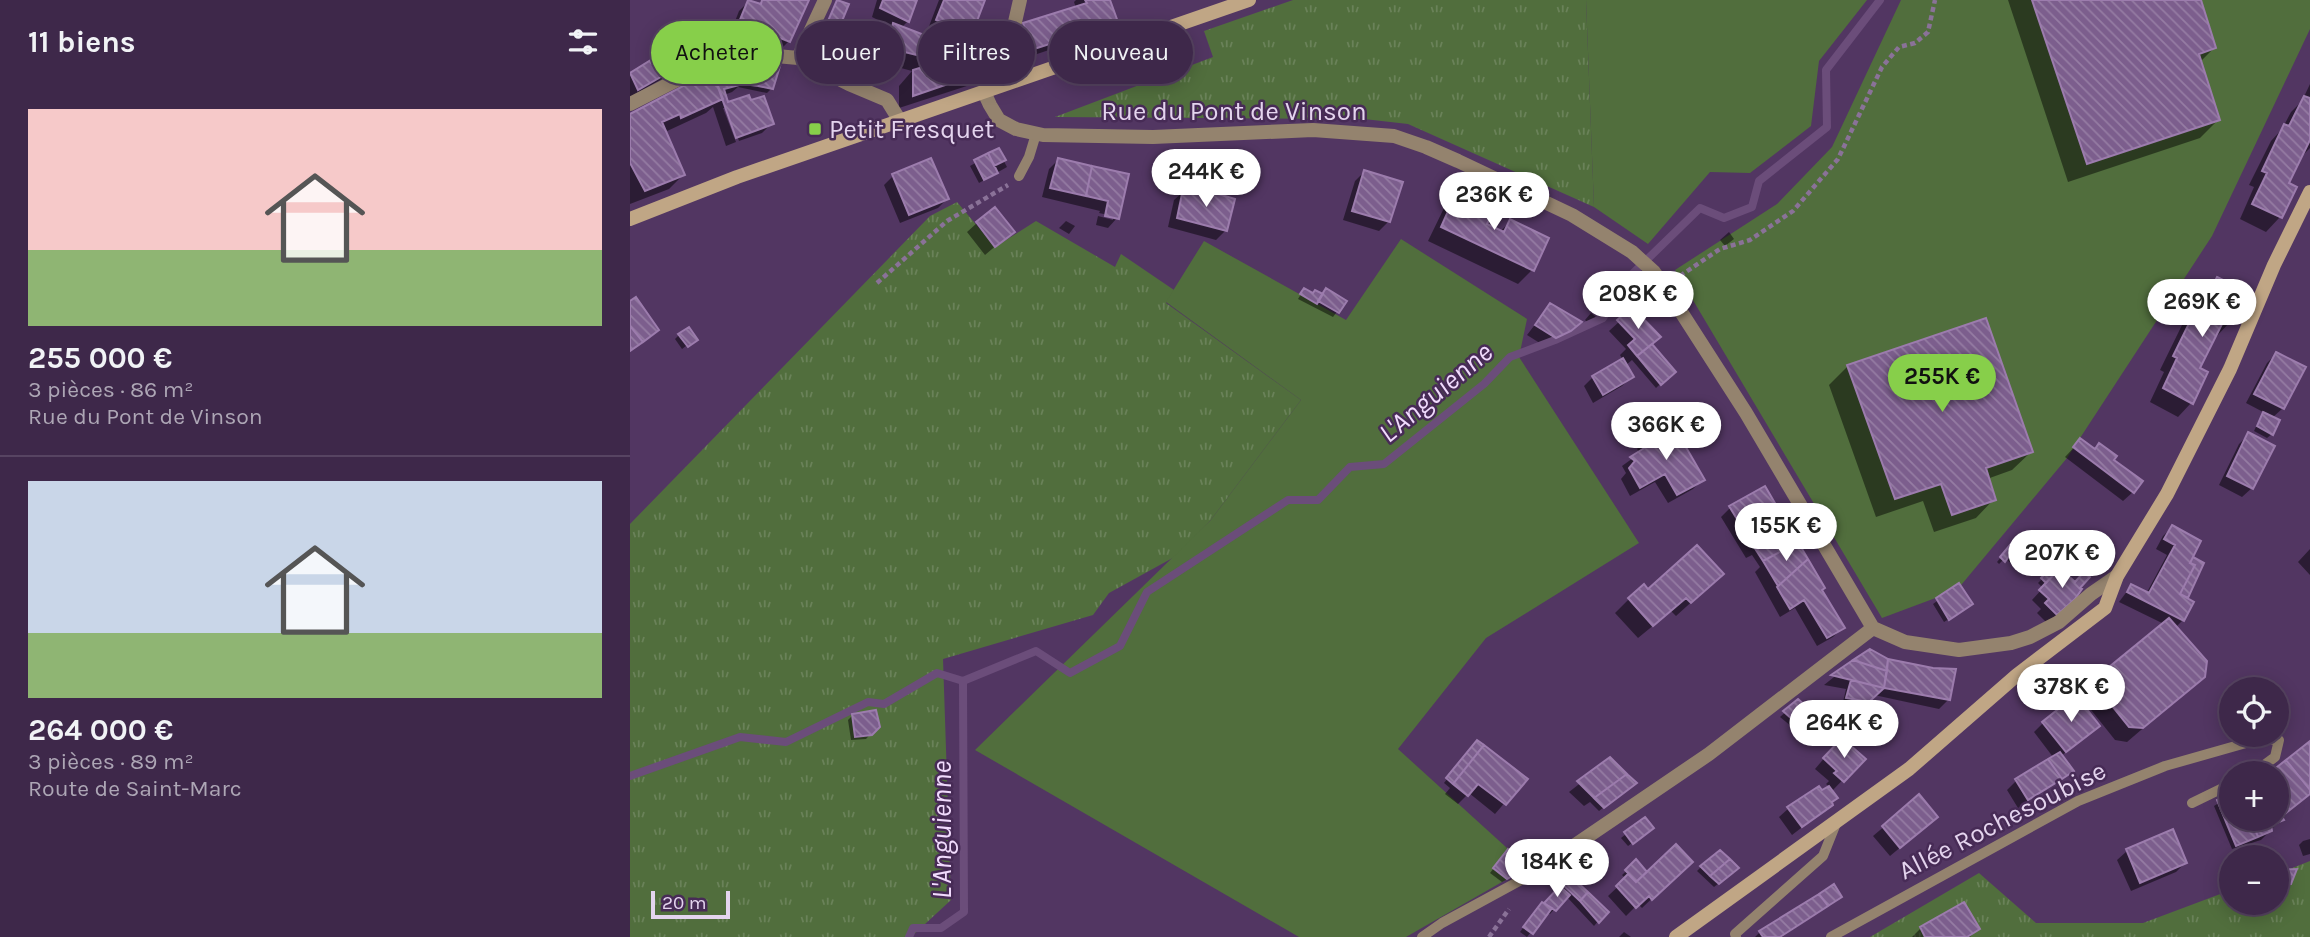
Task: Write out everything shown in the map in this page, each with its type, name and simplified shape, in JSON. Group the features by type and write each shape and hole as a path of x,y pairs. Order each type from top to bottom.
{"street":[{"path":"815,21 825,0"},
{"path":"1014,21 1020,0"},
{"path":"1035,73 1248,0"},
{"path":"630,104 706,65 755,54 796,58"},
{"path":"847,84 887,100 900,121"},
{"path":"630,219 705,188 1005,84"},
{"name":"Rue du Pont de Vinson","path":"984,92 999,120 1016,130 1036,134 1153,137 1313,130 1394,136 1458,161 1572,215 1632,252 1654,272 1745,413 1873,628"},
{"path":"1676,937 1909,769 2017,675 2105,608 2117,576 2167,494 2230,369 2274,265 2310,192"},
{"path":"1534,873 1709,754 1873,628 1905,642 1959,650 2011,643 2030,637 2059,622 2117,576"}],"lane":[{"path":"1019,176 1029,158 1036,134"},
{"name":"Allée Rochesoubise","path":"1830,937 2078,801 2165,766 2260,739 2279,740 2275,757 2270,761"},
{"path":"2192,803 2219,790"},
{"path":"1736,937 1735,934 1823,856 1838,820"},
{"path":"1422,937 1442,923 1534,873"}],"path":[{"path":"1667,290 1678,277 1720,249 1750,240 1793,212 1838,159 1882,67 1899,47 1915,43 1928,32 1935,0"},
{"path":"877,283 947,221 1004,188 1019,176"}],"green space":[{"path":"1293,0 1586,0 1594,207 1408,124 1364,119 1055,117 1142,84 1193,84 1193,65 1213,57 1204,31"},
{"path":"1586,0 1867,0 1819,61 1811,126 1750,173 1710,172 1648,244 1594,207"},
{"path":"1901,0 2310,0 2310,29 2212,236 2067,458 1957,590 1882,618 1675,270 1777,204 1832,147"},
{"path":"957,202 995,247 1036,221 1115,267 1121,254 1174,290 1166,303 1301,400 1210,521 1178,555 1109,593 1093,615 943,659 951,900 911,937 630,937 630,524 930,216"},
{"path":"1401,239 1527,319 1519,357 1639,543 1486,638 1398,749 1528,867 1406,937 1299,937 975,750 1210,521 1301,400 1166,302 1204,241 1346,320"},
{"path":"2310,861 2310,937 1870,937 1979,873 2036,923 2143,923 2219,894 2219,915 2289,915 2289,869"}],"building":[{"path":"748,0 761,4 762,0 809,0 800,21 796,21 796,29 790,42 782,39 782,21 739,21"},
{"path":"837,0 849,4 842,21 828,21"},
{"path":"883,0 917,0 909,22 880,8"},
{"path":"944,0 985,0 977,21 936,20"},
{"path":"1085,0 1110,0 1118,21 1049,21 1049,44 1035,49 1035,21 1029,21 1087,3"},
{"path":"2032,0 2201,0 2216,48 2199,54 2220,120 2087,164"},
{"path":"904,27 918,33 918,55 904,52"},
{"path":"651,60 651,83 638,90 630,73"},
{"path":"918,68 918,84 948,84 913,96 913,70"},
{"path":"687,84 717,84 723,99 681,118 680,114 662,122 685,175 645,191 630,163 630,114"},
{"path":"717,84 743,84 724,89 728,102 749,95 751,100 764,96 774,124 736,138"},
{"path":"759,84 775,84 773,89 758,86"},
{"path":"2304,96 2310,98 2310,140 2289,183 2297,187 2282,218 2252,204 2267,173 2262,171 2284,124 2289,126"},
{"path":"999,148 1006,160 994,166 988,153"},
{"path":"988,153 998,173 984,180 974,160"},
{"path":"931,158 949,199 909,215 892,174"},
{"path":"1058,158 1092,166 1086,196 1050,188"},
{"path":"1092,166 1129,174 1119,219 1105,216 1108,201 1086,196"},
{"path":"1364,170 1403,182 1390,222 1352,211"},
{"path":"1183,189 1204,194 1205,190 1235,199 1227,231 1177,218"},
{"path":"1457,191 1494,209 1487,224 1504,232 1510,219 1549,238 1534,271 1441,227"},
{"path":"995,207 1015,232 995,247 976,222"},
{"path":"2217,277 2247,292 2232,323 2224,320 2200,368 2208,372 2193,404 2163,388 2177,358 2173,356 2197,307 2201,309"},
{"path":"1304,288 1323,294 1317,304 1300,294"},
{"path":"1326,288 1347,301 1339,313 1318,301"},
{"path":"636,297 659,330 643,342 630,326 630,301"},
{"path":"1550,303 1582,322 1556,338 1535,325"},
{"path":"1632,307 1661,337 1637,356 1628,345 1635,339 1617,320"},
{"path":"1986,318 2033,452 1986,468 1996,500 1952,515 1941,484 1895,499 1847,365"},
{"path":"630,326 643,342 630,351"},
{"path":"689,327 698,340 688,347 678,334"},
{"path":"1652,344 1676,372 1661,385 1637,356"},
{"path":"2276,352 2306,367 2284,409 2254,394"},
{"path":"1623,358 1634,377 1603,395 1592,376"},
{"path":"2263,412 2280,420 2273,435 2257,426"},
{"path":"1672,423 1705,480 1677,495 1665,474 1640,488 1629,468 1635,461 1630,457 1649,445 1645,438"},
{"path":"2248,432 2275,446 2253,489 2227,476"},
{"path":"2080,438 2095,449 2099,443 2117,456 2114,460 2143,481 2134,493 2073,447"},
{"path":"1765,486 1790,529 1756,550 1729,506"},
{"path":"2172,525 2201,541 2190,563 2195,565 2180,594 2194,602 2184,621 2127,592 2131,584 2149,593 2175,545 2164,539"},
{"path":"1790,529 1798,542 1763,561 1756,550"},
{"path":"2015,539 2031,552 2020,564 2010,555 2005,562 2000,557"},
{"path":"1798,542 1808,559 1778,586 1763,561"},
{"path":"1697,545 1724,574 1691,603 1686,598 1653,626 1628,598 1644,584 1648,589"},
{"path":"2193,557 2204,563 2188,598 2180,594 2195,565 2190,563"},
{"path":"1808,559 1825,588 1822,590 1845,628 1827,638 1804,600 1790,609 1777,587"},
{"path":"2055,563 2060,568 2046,583 2041,578"},
{"path":"2060,568 2075,582 2084,572 2090,577 2075,599 2057,615 2045,603 2049,599 2039,590"},
{"path":"1959,583 1973,604 1949,620 1936,598"},
{"path":"2169,618 2207,661 2205,677 2143,728 2129,727 2092,681"},
{"path":"1870,649 1888,659 1887,671 1853,660"},
{"path":"1888,659 1933,668 1956,669 1950,700 1884,688"},
{"path":"1853,660 1887,671 1884,688 1831,675"},
{"path":"1851,680 1884,688 1869,702 1846,698"},
{"path":"2076,695 2100,726 2066,752 2042,722"},
{"path":"1798,699 1826,724 1820,730 1809,721 1802,728 1783,711"},
{"path":"1819,706 1838,721 1843,716 1852,723 1840,736 1812,711"},
{"path":"876,710 880,727 872,735 855,737 852,714"},
{"path":"1842,738 1866,759 1844,782 1823,758"},
{"path":"1477,740 1484,745 1453,784 1446,778"},
{"path":"2310,741 2310,790 2289,761 2286,760"},
{"path":"1484,745 1528,779 1506,805 1478,784 1468,796 1453,784"},
{"path":"2060,752 2074,771 2062,779 2048,759"},
{"path":"1610,757 1627,774 1594,798 1577,781"},
{"path":"2048,759 2062,779 2028,800 2015,779"},
{"path":"2289,764 2310,790 2310,794 2289,811"},
{"path":"1627,774 1637,783 1604,808 1594,798"},
{"path":"1819,786 1822,790 1829,786 1838,798 1832,802 1833,805 1802,827 1787,807"},
{"path":"1919,794 1938,817 1900,848 1882,826"},
{"path":"1645,817 1654,828 1633,844 1624,832"},
{"path":"2173,829 2187,863 2140,883 2126,849"},
{"path":"2230,831 2256,831 2258,837 2236,845"},
{"path":"2256,831 2272,831 2258,837"},
{"path":"1676,844 1693,862 1652,900 1649,896 1636,908 1616,886 1628,874 1636,882"},
{"path":"1508,849 1528,867 1507,879 1493,868"},
{"path":"1720,850 1730,859 1710,876 1700,866"},
{"path":"1636,859 1647,872 1636,882 1625,870"},
{"path":"1730,859 1739,868 1719,884 1710,876"},
{"path":"2289,869 2297,869 2289,884"},
{"path":"1572,877 1588,892 1580,901 1564,886"},
{"path":"1834,884 1842,897 1828,906 1819,894"},
{"path":"1560,886 1570,895 1556,911 1544,903"},
{"path":"1588,892 1609,912 1599,923 1580,901"},
{"path":"1819,894 1828,906 1780,937 1763,937 1759,931"},
{"path":"1542,902 1552,908 1533,934 1523,927"},
{"path":"1964,902 1980,929 1967,937 1925,937 1920,927"}],"waterway":[{"name":"L'Anguienne","path":"909,937 913,928 941,928 964,912 963,681 1036,651 1070,673 1120,646 1147,592 1288,500 1318,500 1350,467 1384,464 1484,384 1510,357 1603,318 1628,278 1700,208 1724,218 1752,207 1759,181 1827,127 1826,70 1880,0"},
{"name":"L'Anguienne","path":"630,776 740,737 786,742 868,702 884,704 937,673 963,681"}],"place":[{"name":"Petit Fresquet","path":"815,129"}]}
